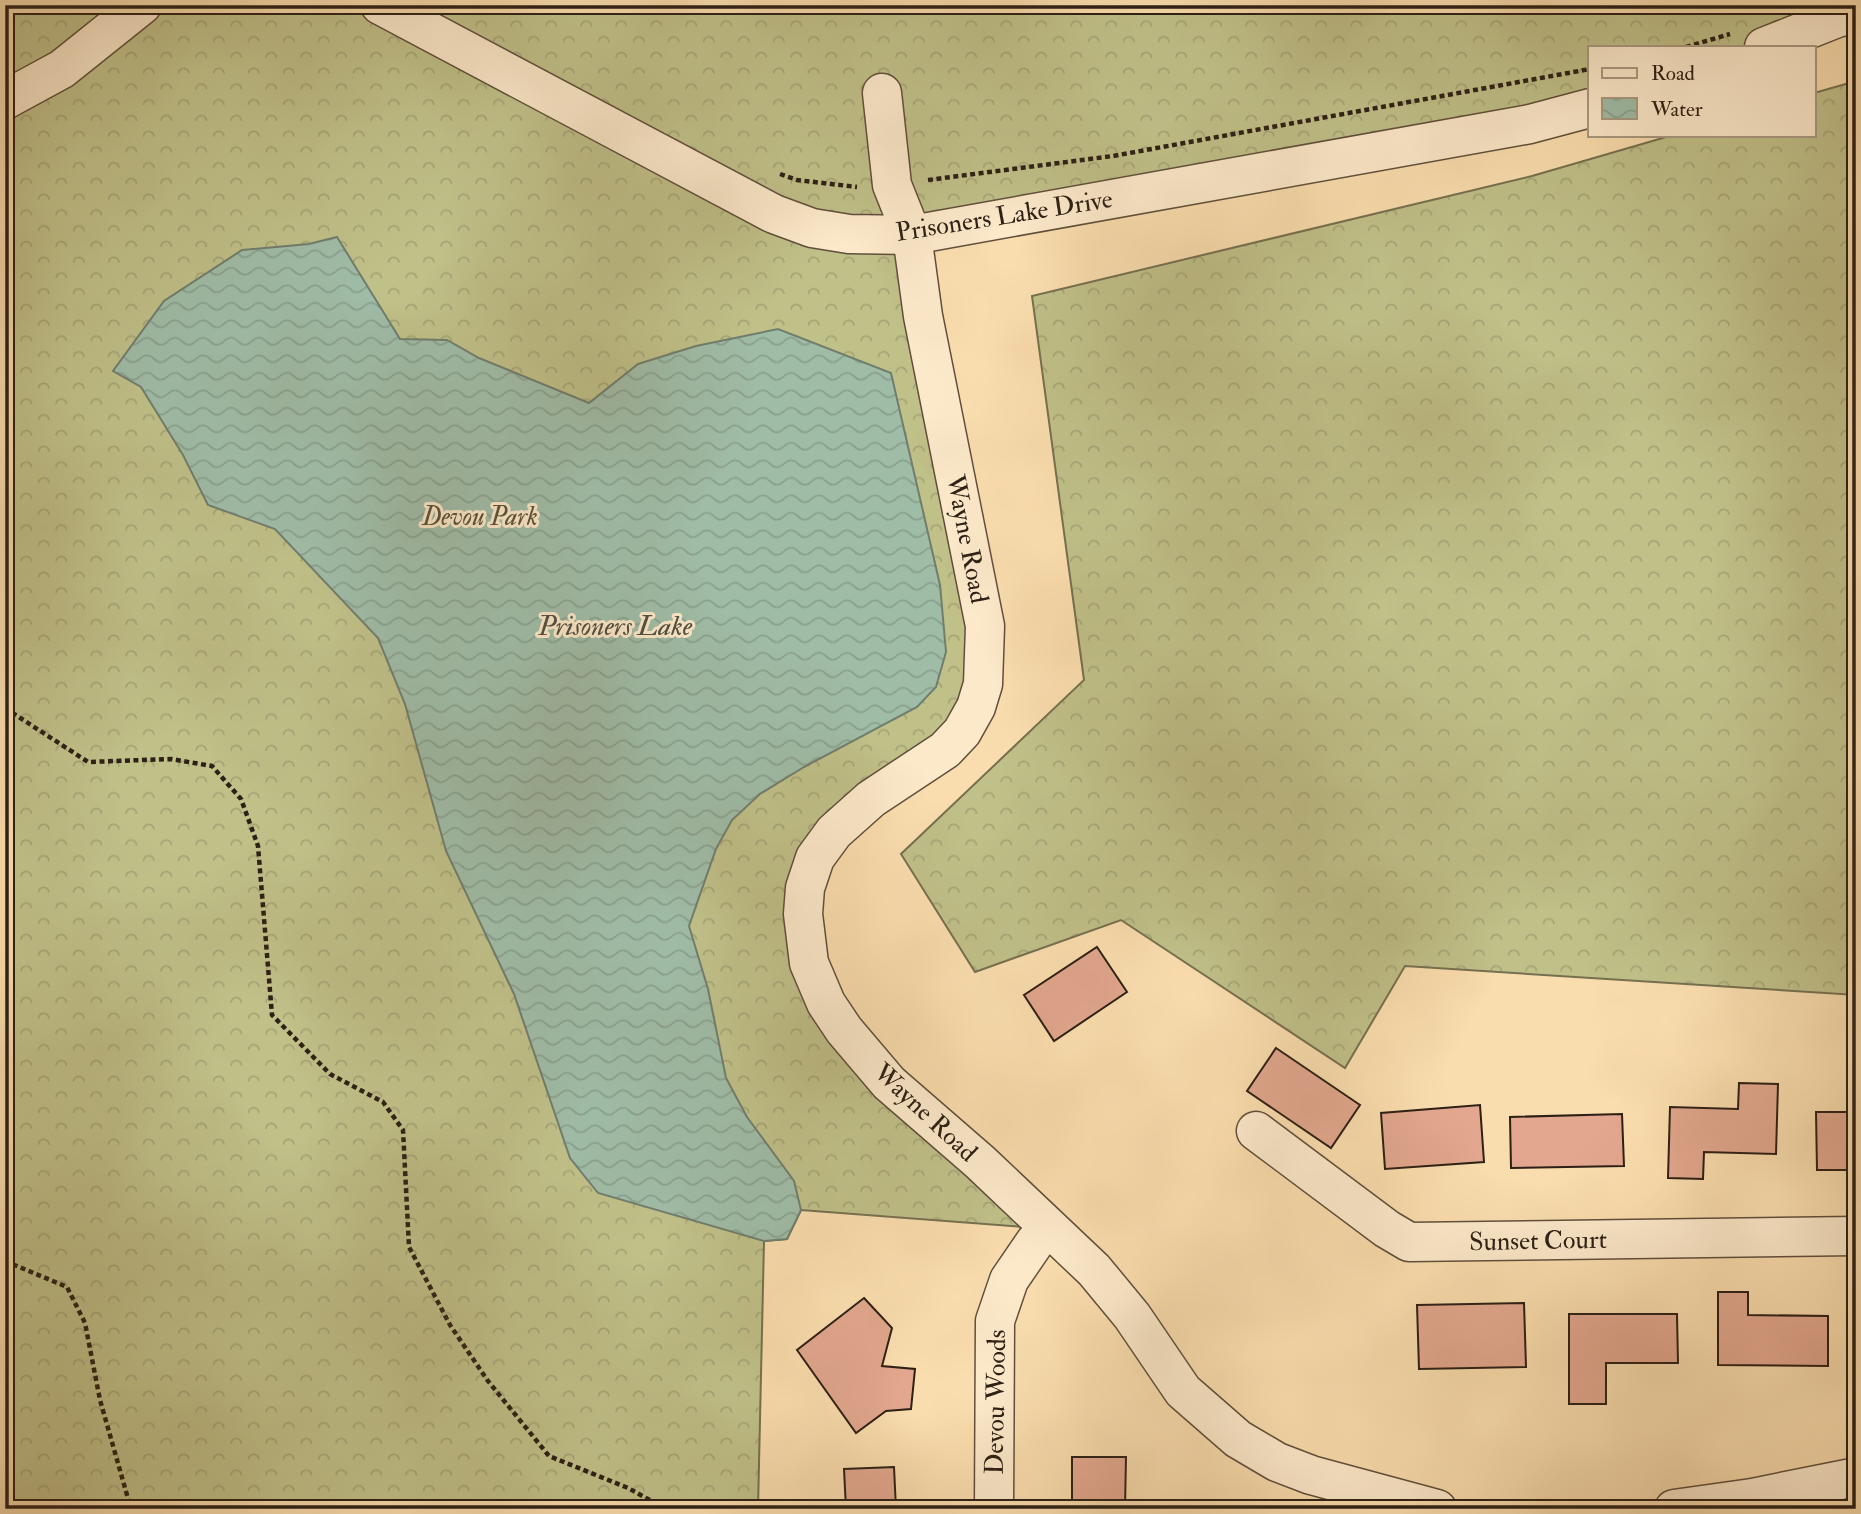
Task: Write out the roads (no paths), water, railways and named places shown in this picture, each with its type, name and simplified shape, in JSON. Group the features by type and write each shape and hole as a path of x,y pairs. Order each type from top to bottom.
{"street":[{"path":"5,100 62,69 142,5"},
{"name":"Prisoners Lake Drive","path":"380,5 774,214 811,228 849,234 912,234 1530,124 1588,109"},
{"path":"1767,46 1856,13"},
{"name":"Wayne Road","path":"882,93 892,185 912,234 923,316 985,626 983,684 976,707 962,732 945,750 871,799 834,832 815,858 805,888 803,914 809,963 827,1003 844,1030 889,1083 980,1162 1102,1279 1132,1316 1183,1391 1238,1439 1277,1462 1311,1475 1437,1509"},
{"name":"Sunset Court","path":"1256,1131 1387,1229 1409,1242 1856,1236"},
{"name":"Devou Woods","path":"994,1509 995,1321 1009,1280 1035,1242 1050,1229"},
{"path":"1674,1509 1753,1503 1856,1477"}],"water":[{"name":"Prisoners Lake","path":"337,237 400,339 447,340 479,358 589,403 638,364 696,346 778,329 891,373 940,585 946,652 936,687 917,707 804,767 760,794 732,820 716,849 689,926 708,989 726,1078 747,1117 794,1181 801,1210 787,1239 764,1241 598,1193 570,1158 514,994 446,851 405,704 378,638 275,529 208,505 183,455 141,387 113,371 164,301 242,250 309,244"}],"park label":[{"name":"Devou Park","path":"480,516"}]}
